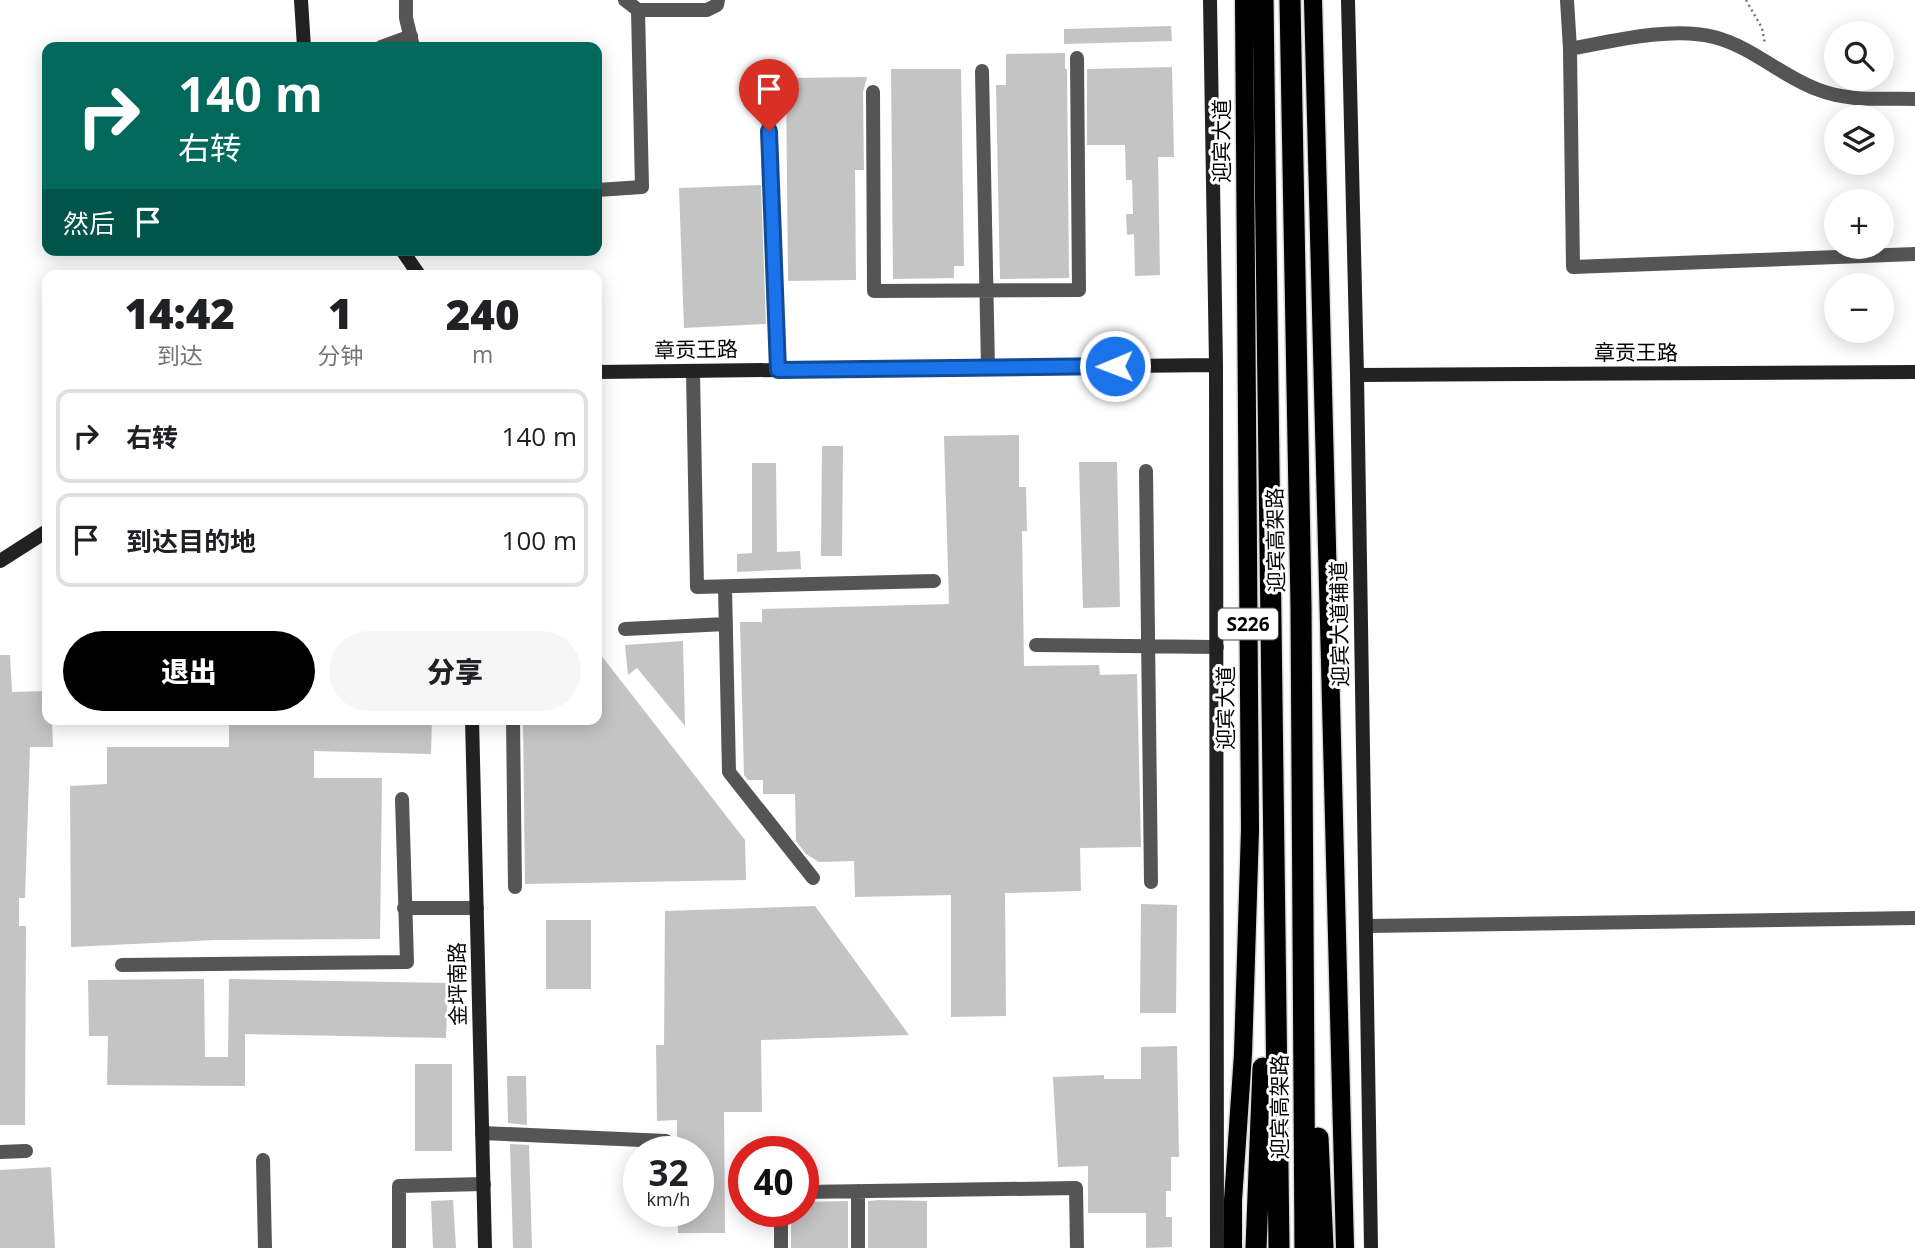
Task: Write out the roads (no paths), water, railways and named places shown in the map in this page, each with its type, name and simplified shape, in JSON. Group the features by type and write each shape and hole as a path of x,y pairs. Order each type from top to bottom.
{"highway":[{"name":"迎宾高架路","path":"1262,0 1279,1248"},
{"name":"迎宾高架路","path":"1290,0 1304,836 1305,1248"},
{"path":"1304,836 1315,1023 1323,1248"},
{"path":"1256,1248 1273,839"}],"main road":[{"name":"迎宾大道","path":"1233,1248 1233,1200 1243,1054 1250,830 1244,0"},
{"path":"1313,0 1345,1248"}],"street":[{"path":"301,0 304,42"},
{"path":"406,0 406,18 412,42"},
{"path":"625,0 638,10 707,10 717,5 718,0"},
{"path":"1210,0 1216,365 1217,1248"},
{"name":"迎宾大道辅道","path":"1348,0 1367,926 1370,1248"},
{"path":"1567,0 1573,267 1915,254"},
{"path":"602,190 642,187 638,10"},
{"path":"1570,49 1664,33 1711,36 1743,47 1819,90 1856,99 1915,99"},
{"path":"873,92 874,291 1079,289 1077,58"},
{"path":"982,71 988,368"},
{"path":"767,78 778,370"},
{"name":"章贡王路","path":"602,372 1216,365"},
{"path":"693,372 697,587 934,581"},
{"name":"章贡王路","path":"1357,375 1915,372"},
{"path":"1146,471 1151,882"},
{"path":"0,561 42,539"},
{"path":"725,587 729,772 813,878"},
{"path":"625,629 726,624"},
{"path":"1036,645 1217,647"},
{"name":"金坪南路","path":"472,725 485,1248"},
{"path":"513,725 515,887"},
{"path":"122,965 407,962 402,799"},
{"path":"404,908 477,908"},
{"path":"1367,926 1915,918"},
{"path":"482,1133 623,1139"},
{"path":"0,1152 26,1151"},
{"path":"263,1160 265,1248"},
{"path":"399,1248 399,1186 484,1184"},
{"path":"819,1192 1076,1188 1077,1248"},
{"path":"858,1191 858,1248"},
{"path":"781,1227 781,1248"}]}
